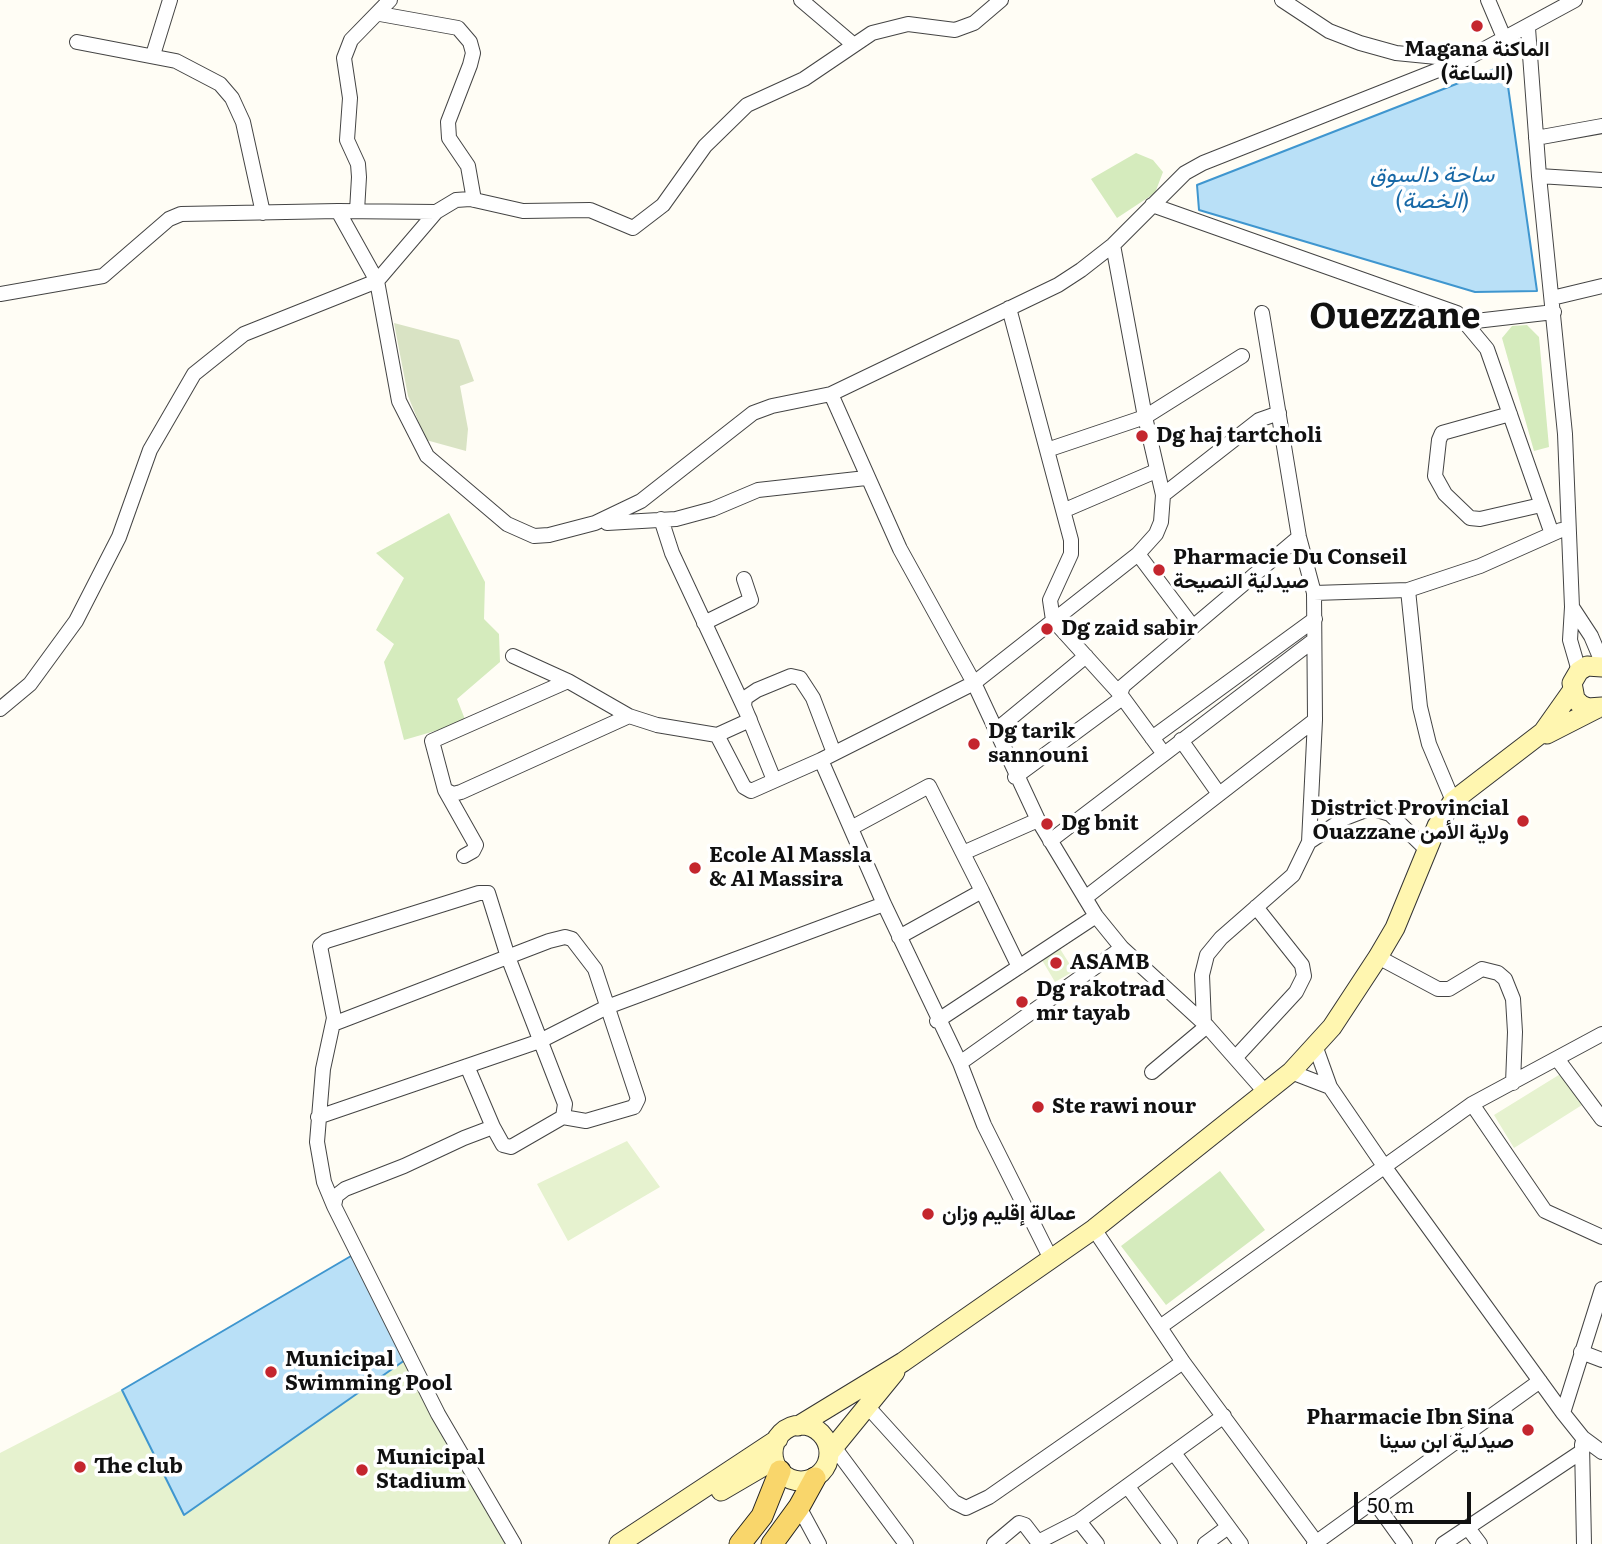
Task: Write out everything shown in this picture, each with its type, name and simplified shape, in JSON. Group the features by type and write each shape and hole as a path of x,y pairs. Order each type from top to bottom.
{"main road":[{"path":"619,1544 798,1426 903,1362 1094,1229 1291,1072 1316,1048 1378,957 1395,928 1427,850 1453,801 1530,743 1555,720 1572,691 1579,671 1587,666 1602,665"},
{"path":"1572,691 1581,705 1599,708"},
{"path":"1530,743 1599,708"},
{"path":"772,1544 799,1507 815,1478 822,1472 832,1450 903,1362"},
{"path":"798,1426 807,1426 823,1436 832,1450"},
{"path":"740,1544 771,1500 778,1439"},
{"path":"777,1465 796,1481 815,1478"},
{"path":"642,1544 742,1477 777,1465"}],"street":[{"path":"153,55 170,0"},
{"path":"357,211 358,164 347,140 350,97 344,58 351,40 380,15 390,0"},
{"path":"801,0 854,45"},
{"path":"0,709 30,684 76,621 118,537 150,450 194,374 208,360 244,334 377,281 436,212 456,200 474,200 523,211 590,210 634,228 663,205 705,146 747,105 814,73 872,33 894,25 923,24 955,30 974,23 1001,0"},
{"path":"1282,0 1329,32 1360,43 1396,53 1466,59"},
{"path":"1488,0 1504,40"},
{"path":"596,523 641,501 753,413 772,406 831,394 1058,285 1113,245 1185,173 1203,163 1466,59 1575,0"},
{"path":"380,15 458,28 470,42 473,53 449,122 449,138 468,166 474,200"},
{"path":"1528,27 1539,176 1565,434 1572,607 1570,640 1579,671"},
{"path":"77,42 153,55 199,70 220,84 232,98 243,122 263,213"},
{"path":"1536,138 1602,126"},
{"path":"1539,176 1602,180"},
{"path":"1152,205 1457,313 1487,349 1552,534"},
{"path":"338,211 377,281 399,401 427,456 467,492 521,532 534,536 549,535 596,523 696,514 758,490 866,478"},
{"path":"0,293 103,276 169,219 181,214 436,212"},
{"path":"717,735 744,788 751,791 974,683 1149,544 1161,522 1163,495 1144,417 1113,245"},
{"path":"1467,322 1553,305 1602,286"},
{"path":"1009,309 1065,510 1071,554 1050,600 1053,620 1120,694 1164,754"},
{"path":"1205,1025 1203,964 1221,938 1293,875 1309,842 1315,720 1314,593 1299,537 1262,313"},
{"path":"1047,450 1144,417 1242,356"},
{"path":"831,394 866,478 926,599 974,683 1016,777 1050,841 1096,916 1122,948 1205,1025 1266,1093"},
{"path":"1163,495 1259,420 1279,413"},
{"path":"1510,414 1442,433 1435,476 1445,494 1470,518 1480,519 1541,505"},
{"path":"1065,510 1156,471"},
{"path":"661,519 704,623 750,720"},
{"path":"1314,593 1408,590 1480,566 1568,526"},
{"path":"1016,777 1118,701 1123,686 1299,537"},
{"path":"1138,554 1193,627"},
{"path":"704,623 751,600 744,579"},
{"path":"1408,590 1420,707 1429,744 1453,801"},
{"path":"1572,607 1591,636 1602,665"},
{"path":"1152,738 1315,619"},
{"path":"1050,841 1314,640"},
{"path":"513,656 568,681 629,716 657,725 717,735 750,720"},
{"path":"995,731 1086,656"},
{"path":"774,780 743,702 747,695 797,676 813,698 851,828 884,904 937,1021 960,1063 984,1125 1051,1259"},
{"path":"464,856 473,851 476,845 445,790 432,741 568,681"},
{"path":"445,790 450,794 461,792 629,716"},
{"path":"1085,898 1315,720"},
{"path":"1181,740 1219,794"},
{"path":"851,828 929,786 1019,967"},
{"path":"1309,842 1345,818 1371,808 1390,814 1427,850"},
{"path":"962,853 1038,820"},
{"path":"899,937 982,891"},
{"path":"514,1544 438,1414 334,1206 321,1169 318,1117 323,1069 334,1014 320,948 326,941 484,892 492,897 508,957 565,1104 563,1117"},
{"path":"318,1117 540,1041 607,1007 884,904"},
{"path":"1236,1057 1296,992 1304,976 1303,965 1256,907"},
{"path":"937,1021 1096,916"},
{"path":"333,1024 558,938 572,939 595,969 637,1103 634,1107 586,1121 563,1117 511,1147 503,1145 493,1127 467,1066"},
{"path":"960,1063 1122,948"},
{"path":"1378,957 1438,989 1449,989 1482,969 1490,968 1505,979 1513,999 1516,1032 1513,1083"},
{"path":"1152,1072 1205,1025"},
{"path":"1160,1326 1472,1104 1602,1034"},
{"path":"1316,1048 1331,1087 1384,1166 1563,1413 1582,1445 1584,1544"},
{"path":"1558,1060 1602,1119"},
{"path":"1291,1072 1331,1087"},
{"path":"1472,1104 1545,1211 1602,1237"},
{"path":"334,1206 336,1196 345,1189 493,1127"},
{"path":"1094,1229 1183,1362 1315,1543 1540,1381"},
{"path":"1563,1413 1601,1295"},
{"path":"1581,1352 1602,1360"},
{"path":"867,1407 954,1502 966,1508 989,1497 1183,1362"},
{"path":"994,1544 1019,1523 1026,1525 1038,1542 1079,1521 1224,1416"},
{"path":"1582,1445 1602,1452"},
{"path":"1443,1544 1582,1445"},
{"path":"832,1450 906,1544"},
{"path":"1174,1452 1241,1544"},
{"path":"1128,1487 1170,1544"},
{"path":"1374,1501 1405,1544"},
{"path":"799,1507 820,1544"},
{"path":"1079,1521 1097,1544"},
{"path":"1205,1544 1228,1527"},
{"path":"1468,1528 1479,1544"}],"green space":[{"path":"1136,153 1153,160 1163,172 1155,193 1117,218 1091,179"},
{"path":"394,323 459,340 474,381 460,386 468,429 466,451 426,440 408,396"},
{"path":"1527,325 1539,337 1549,447 1534,451 1502,338 1512,326"},
{"path":"449,513 485,582 484,619 499,634 500,662 457,699 466,722 404,740 384,662 394,644 376,630 404,578 376,553"},
{"name":"ASAMB","path":"1057,944 1074,971 1055,982 1039,955"},
{"path":"1562,1073 1582,1105 1514,1148 1494,1115"},
{"path":"627,1141 660,1187 568,1241 537,1184"},
{"path":"1220,1171 1265,1230 1166,1305 1121,1246"},
{"name":"Municipal Stadium","path":"415,1353 515,1544 0,1544 0,1453 122,1390 185,1514"}],"water":[{"name":"ساحة دالسوق (الخصة)","path":"1505,65 1537,291 1475,292 1199,210 1197,185"},
{"name":"Municipal Swimming Pool","path":"351,1256 394,1313 415,1353 184,1515 122,1390"}],"place":[{"name":"Magana الماكنة (الساعة)","path":"1477,26"},
{"name":"Dg haj tartcholi","path":"1142,436"},
{"name":"Pharmacie Du Conseil صيدلية النصيحة","path":"1159,570"},
{"name":"Dg zaid sabir","path":"1047,629"},
{"name":"Dg tarik sannouni","path":"974,744"},
{"name":"District Provincial Ouazzane ولاية الأمن","path":"1523,821"},
{"name":"Dg bnit","path":"1047,824"},
{"name":"Ecole Al Massla & Al Massira","path":"695,868"},
{"name":"ASAMB","path":"1056,963"},
{"name":"Dg rakotrad mr tayab","path":"1022,1002"},
{"name":"Ste rawi nour","path":"1038,1107"},
{"name":"عمالة إقليم وزان","path":"928,1214"},
{"name":"Municipal Swimming Pool","path":"271,1372"},
{"name":"Pharmacie Ibn Sina صيدلية ابن سينا","path":"1528,1430"},
{"name":"The club","path":"80,1467"},
{"name":"Municipal Stadium","path":"362,1470"}],"district":[{"name":"Ouezzane","path":"1395,318"}]}
